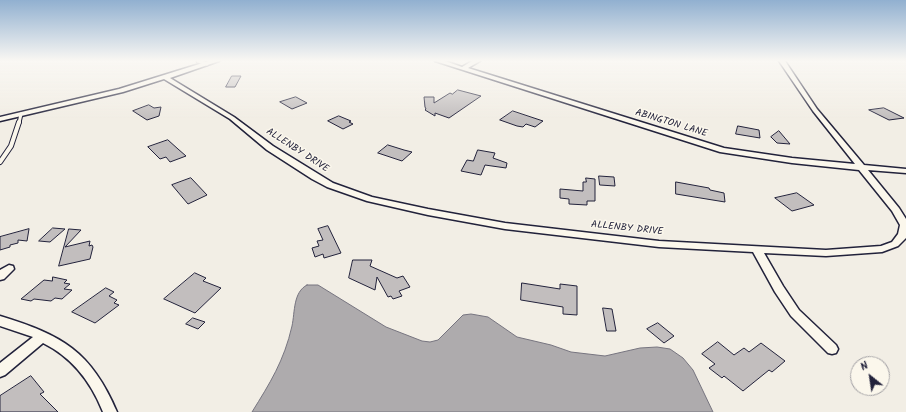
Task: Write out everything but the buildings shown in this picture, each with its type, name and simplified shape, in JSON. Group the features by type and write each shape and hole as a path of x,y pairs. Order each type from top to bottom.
{"street":[{"path":"0,119 114,93 158,80"},
{"name":"ALLENBY DRIVE","path":"170,80 232,118 270,148 312,176 330,185 370,199 428,212 510,227 660,244 834,253 882,250 895,244 903,235 905,225 896,210 815,110 795,80"},
{"name":"ABINGTON LANE","path":"498,80 723,150 764,158 906,171"},
{"path":"757,250 779,289 796,313 832,348"},
{"path":"0,276 9,269"},
{"path":"0,321 23,327 43,336 72,354 90,373 105,398 110,412"},
{"path":"0,371 43,336"}],"lane":[{"path":"0,162 8,152 13,142 21,114"}],"shaded area":[{"path":"307,285 318,285 386,327 422,341 430,342 438,340 463,315 471,314 488,317 517,337 551,345 571,352 605,356 640,348 657,347 670,349 683,358 693,370 713,412 252,412 281,361 289,339 297,297 302,288"}]}
